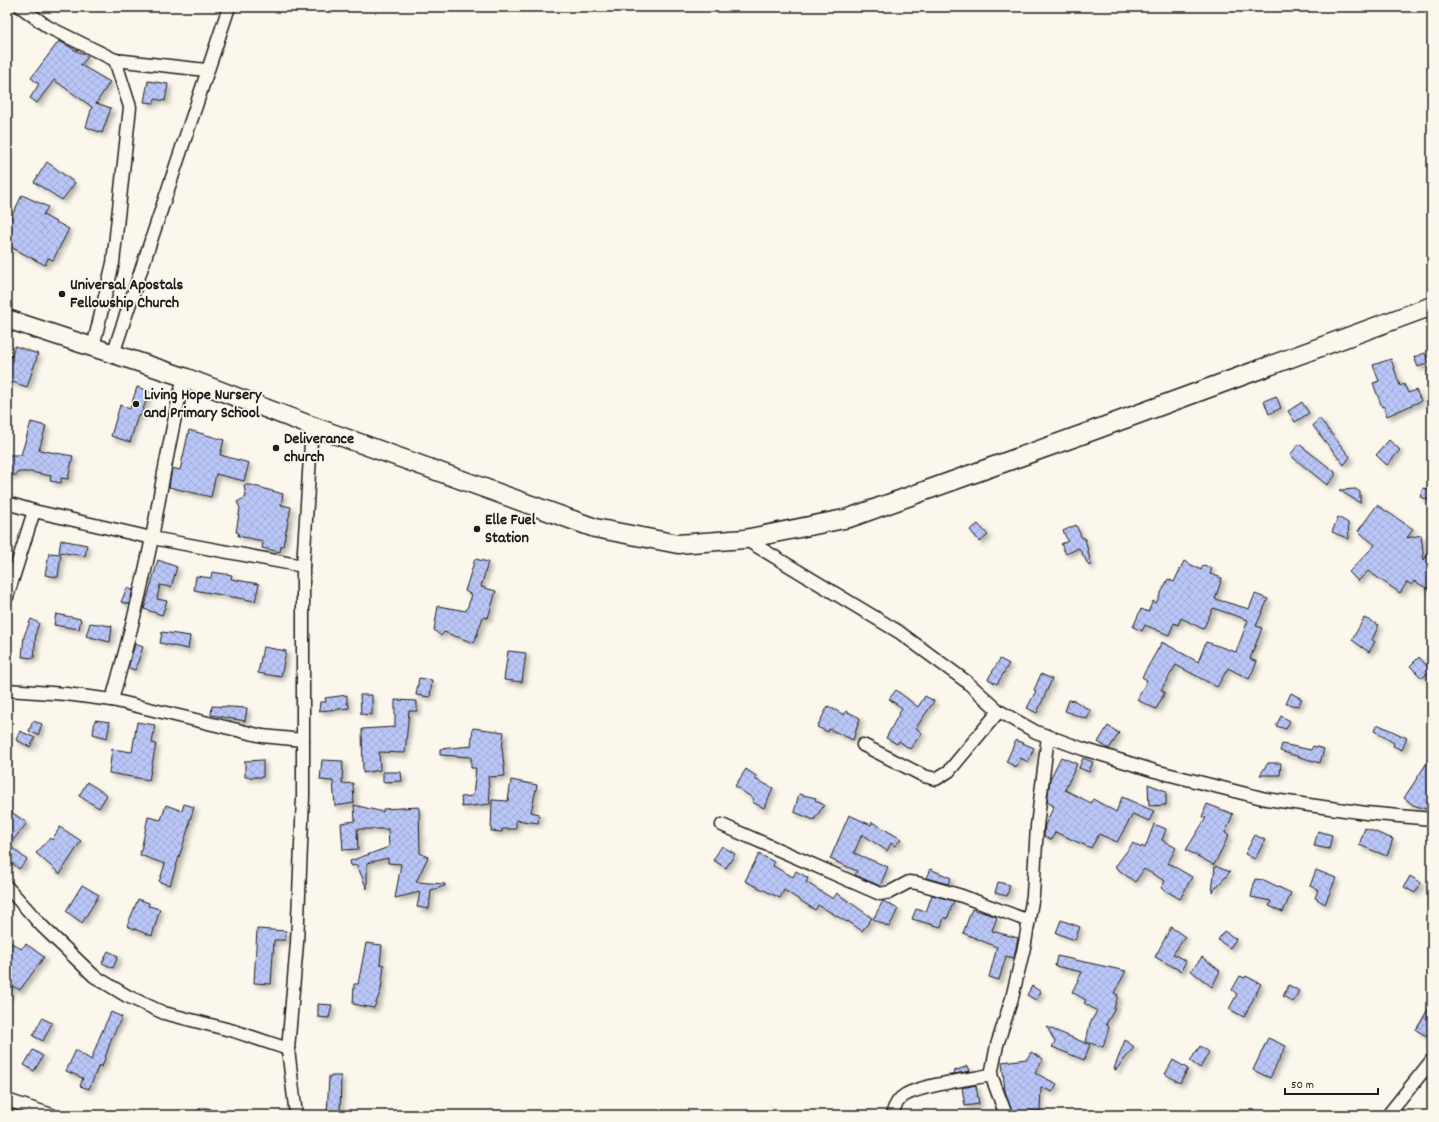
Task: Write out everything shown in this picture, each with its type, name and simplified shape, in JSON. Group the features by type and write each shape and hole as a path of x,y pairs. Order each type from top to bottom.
{"street":[{"path":"21,7 48,27 115,60 206,70"},
{"path":"113,354 206,70 229,7"},
{"path":"93,347 113,263 130,107 115,60"},
{"path":"7,318 184,377 312,426 595,528 678,544 745,539 849,518 1081,435 1432,306"},
{"path":"112,700 132,629 152,538 171,429 184,377"},
{"path":"296,1115 288,1049 297,935 303,796 303,566 312,426"},
{"path":"7,503 34,511 152,538 303,566"},
{"path":"7,597 34,511"},
{"path":"745,539 899,632 967,682 999,711 1036,732 1155,771 1266,800 1432,819"},
{"path":"7,690 66,694 112,700 262,736 303,740"},
{"path":"864,745 924,776 936,779 949,771 999,711"},
{"path":"1006,1115 991,1074 996,1045 1012,998 1024,950 1029,921 1040,796 1048,736"},
{"path":"722,825 880,894 890,892 908,882 917,883 962,896 1029,921"},
{"path":"7,887 42,926 94,976 127,996 164,1013 234,1031 288,1049"},
{"path":"1388,1115 1432,1060"},
{"path":"892,1115 896,1104 905,1095 920,1089 991,1074"},
{"path":"7,1100 52,1115"}],"building":[{"path":"59,41 88,57 81,65 110,82 96,103 111,108 102,133 86,127 92,107 54,80 37,103 30,98 39,84 31,78"},
{"path":"148,81 168,84 165,101 155,99 154,103 144,102"},
{"path":"47,162 75,183 62,200 34,182"},
{"path":"22,195 48,207 43,215 69,229 53,260 48,258 45,265 7,245 7,226"},
{"path":"15,346 38,354 27,387 7,380 7,368"},
{"path":"1425,353 1429,363 1418,367 1414,357"},
{"path":"1391,359 1400,386 1404,384 1408,393 1416,390 1421,401 1387,416 1373,383 1379,381 1373,365"},
{"path":"137,387 149,391 141,416 138,415 130,442 111,436 120,405 130,409"},
{"path":"1276,396 1281,408 1269,414 1264,401"},
{"path":"1302,402 1309,413 1295,422 1288,411"},
{"path":"1319,418 1350,457 1344,465 1313,426"},
{"path":"31,422 46,426 39,450 73,456 68,479 61,478 61,483 50,481 51,476 31,472 17,472 17,475 7,475 8,455 21,455"},
{"path":"189,430 224,440 220,455 249,463 244,481 216,474 211,497 169,487 172,468 180,470"},
{"path":"1389,440 1400,450 1387,465 1376,455"},
{"path":"1299,444 1335,472 1335,476 1327,485 1290,455"},
{"path":"244,485 251,485 283,494 281,505 291,507 283,546 281,546 280,552 262,548 263,541 238,536 239,533 236,532 240,508 237,502 246,497"},
{"path":"1423,488 1432,490 1432,501 1420,497"},
{"path":"1356,489 1360,492 1360,503 1339,490"},
{"path":"1377,505 1413,529 1407,538 1421,535 1424,560 1432,548 1432,591 1414,581 1412,585 1407,582 1400,593 1368,571 1358,581 1349,572 1375,545 1358,531"},
{"path":"1338,517 1348,523 1349,539 1332,532"},
{"path":"978,524 988,535 980,542 970,530"},
{"path":"1076,525 1082,538 1085,538 1091,565 1089,566 1079,548 1066,554 1061,544 1068,541 1063,531"},
{"path":"61,540 87,545 85,556 59,552"},
{"path":"49,553 61,554 58,577 45,575"},
{"path":"475,559 488,562 481,587 496,591 488,618 483,617 474,643 444,632 441,636 434,630 438,606 466,611 472,595 465,591"},
{"path":"158,560 177,567 171,587 160,585 157,599 167,601 162,615 144,609"},
{"path":"1184,561 1201,570 1203,565 1212,568 1210,574 1222,578 1215,599 1249,609 1255,594 1268,599 1256,626 1262,628 1250,659 1257,662 1249,679 1228,668 1217,687 1176,665 1161,690 1165,692 1156,709 1137,700 1147,680 1142,677 1162,642 1198,662 1206,642 1236,652 1248,620 1213,608 1203,629 1181,618 1178,625 1174,623 1169,635 1145,625 1142,631 1133,627 1141,609 1148,612 1153,601 1156,603 1168,579 1174,582"},
{"path":"212,572 232,575 231,579 259,584 255,601 194,590 196,576 211,578"},
{"path":"127,588 133,590 129,604 121,602"},
{"path":"56,614 81,619 79,629 54,625"},
{"path":"1364,618 1379,625 1372,640 1375,642 1369,652 1352,640"},
{"path":"31,619 39,623 36,632 34,658 22,657 24,636"},
{"path":"90,623 112,626 110,642 86,636"},
{"path":"162,632 190,636 188,649 160,643"},
{"path":"135,644 143,647 135,670 128,668"},
{"path":"263,647 286,651 281,677 258,673"},
{"path":"508,651 526,653 522,682 504,680"},
{"path":"1419,657 1431,670 1422,678 1410,666"},
{"path":"1000,659 1009,664 997,684 988,679"},
{"path":"1041,674 1052,679 1037,713 1027,708 1036,691 1034,690"},
{"path":"419,678 432,680 430,697 416,695"},
{"path":"896,690 918,707 925,696 934,701 916,728 922,733 910,749 899,741 897,744 886,738 902,708 889,699"},
{"path":"1291,693 1302,699 1298,706 1286,704"},
{"path":"347,695 347,704 349,704 349,708 319,711 320,702 326,702 325,698"},
{"path":"360,695 372,695 372,715 361,714"},
{"path":"395,700 417,701 417,711 409,711 405,753 379,752 380,770 363,773 362,729 395,727"},
{"path":"1069,700 1075,701 1091,711 1087,719 1065,711"},
{"path":"212,706 247,708 245,721 211,715"},
{"path":"828,706 844,715 846,711 860,718 853,740 829,729 828,732 817,727"},
{"path":"1281,716 1290,721 1286,729 1276,726"},
{"path":"95,720 110,722 107,738 93,734"},
{"path":"33,721 42,724 38,735 29,731"},
{"path":"137,722 155,725 152,743 156,744 149,780 109,773 112,749 132,752"},
{"path":"1377,724 1407,738 1402,750 1393,746 1394,743 1374,731"},
{"path":"1108,726 1119,733 1109,749 1098,742"},
{"path":"473,728 504,732 502,748 505,776 488,777 490,804 462,807 461,797 473,796 476,768 471,768 471,757 440,755 440,749 471,746"},
{"path":"20,731 35,738 30,747 16,740"},
{"path":"1016,740 1034,748 1028,762 1021,758 1016,767 1006,762"},
{"path":"1282,744 1311,750 1313,746 1324,749 1320,763 1280,751"},
{"path":"1432,755 1432,811 1413,805 1404,798"},
{"path":"1061,757 1077,764 1065,790 1091,803 1093,799 1116,812 1122,797 1154,811 1149,821 1133,814 1117,842 1099,834 1091,848 1055,832 1052,840 1044,836 1045,825 1054,806 1047,802 1050,779"},
{"path":"1083,758 1093,762 1089,772 1079,768"},
{"path":"263,760 263,777 245,777 245,761"},
{"path":"322,760 343,761 342,784 353,783 354,803 335,806 333,781 320,780"},
{"path":"1268,763 1281,763 1280,775 1260,775"},
{"path":"746,769 756,776 755,779 773,788 764,808 752,802 754,799 735,786"},
{"path":"383,772 401,772 402,781 383,782"},
{"path":"511,780 537,785 531,812 539,814 538,823 516,820 516,829 502,829 502,832 491,831 492,800 508,801"},
{"path":"87,782 107,795 99,808 79,796"},
{"path":"1148,784 1166,791 1166,805 1149,806"},
{"path":"799,794 816,798 815,800 824,805 814,820 794,812"},
{"path":"184,804 194,807 170,885 159,882 165,864 140,855 148,817 161,820 166,805 182,811"},
{"path":"1207,804 1233,814 1225,833 1229,835 1214,865 1186,850 1206,818 1202,817"},
{"path":"354,805 383,812 383,809 419,807 420,853 428,857 416,882 445,884 445,886 431,890 429,909 417,907 420,892 395,898 401,864 388,863 388,858 367,863 367,889 357,865 351,866 350,861 389,847 388,829 357,829 358,849 343,850 341,823 355,821"},
{"path":"7,809 27,823 9,845 27,860 19,869 7,859"},
{"path":"849,815 871,825 872,822 901,839 895,846 891,843 887,851 862,834 854,853 888,867 880,886 855,875 857,871 830,859"},
{"path":"1154,824 1166,829 1162,840 1176,848 1168,863 1192,877 1180,899 1161,888 1165,881 1144,869 1135,882 1115,867 1133,843 1141,848 1142,846 1145,848"},
{"path":"60,827 81,841 60,874 36,853 50,838 52,840"},
{"path":"1365,828 1393,839 1387,856 1359,845"},
{"path":"1318,831 1332,835 1329,849 1314,846"},
{"path":"1255,835 1265,840 1255,859 1245,854"},
{"path":"722,846 735,854 726,868 713,860"},
{"path":"759,854 774,862 773,866 793,877 796,871 808,878 806,882 833,899 837,893 872,918 862,931 848,921 847,922 818,905 815,910 784,890 780,898 745,881"},
{"path":"1215,866 1230,872 1212,892"},
{"path":"930,869 951,878 948,884 926,878"},
{"path":"1316,870 1336,878 1325,904 1315,898 1318,890 1310,886"},
{"path":"1410,876 1421,883 1415,893 1404,887"},
{"path":"1255,879 1264,880 1291,893 1283,912 1269,906 1271,901 1251,897"},
{"path":"998,882 1010,885 1007,896 995,893"},
{"path":"82,885 99,895 82,923 66,911"},
{"path":"932,895 954,901 947,919 944,917 941,927 912,919 916,909 926,912"},
{"path":"138,899 149,903 148,906 160,909 152,936 127,926"},
{"path":"883,901 898,909 889,927 873,919"},
{"path":"972,909 997,917 992,931 1018,938 1014,958 1006,956 999,980 989,977 997,947 963,933"},
{"path":"1061,920 1080,927 1075,940 1056,933"},
{"path":"1171,927 1185,937 1173,954 1186,961 1181,971 1155,957"},
{"path":"257,929 286,931 285,940 274,940 271,984 254,983"},
{"path":"1224,931 1236,939 1230,948 1218,940"},
{"path":"12,943 21,949 26,944 44,957 20,990 13,986 7,997 7,950"},
{"path":"366,943 382,945 380,964 384,965 381,990 374,1008 353,1004 354,984 358,984"},
{"path":"108,951 118,956 113,968 102,963"},
{"path":"1057,956 1126,971 1114,993 1118,995 1113,1012 1106,1024 1109,1027 1103,1047 1086,1042 1090,1023 1097,1011 1084,1003 1086,1000 1072,992 1082,972 1055,966"},
{"path":"1202,957 1220,971 1212,987 1191,971"},
{"path":"1240,976 1245,978 1246,976 1261,984 1244,1017 1229,1009 1237,994 1232,990"},
{"path":"1289,985 1299,991 1293,1002 1283,996"},
{"path":"1032,986 1041,992 1036,1000 1027,995"},
{"path":"1432,1002 1432,1039 1416,1030"},
{"path":"318,1004 332,1005 329,1018 318,1017"},
{"path":"111,1012 122,1017 112,1037 102,1067 99,1065 89,1089 80,1086 83,1078 66,1071 76,1050 91,1060"},
{"path":"42,1018 52,1023 43,1041 33,1036"},
{"path":"1047,1027 1090,1045 1084,1060 1052,1047 1055,1042"},
{"path":"1268,1038 1286,1046 1270,1078 1253,1070"},
{"path":"1125,1040 1134,1047 1116,1070 1114,1069"},
{"path":"1200,1046 1209,1052 1200,1068 1190,1061"},
{"path":"33,1050 43,1056 34,1071 24,1065"},
{"path":"1031,1052 1043,1059 1035,1073 1057,1084 1052,1092 1041,1087 1040,1111 1026,1111 1026,1113 1013,1115 1005,1091 1002,1062 1027,1059"},
{"path":"1173,1060 1188,1069 1180,1083 1165,1074"},
{"path":"968,1066 970,1071 955,1074 954,1071"},
{"path":"329,1076 341,1076 340,1115 327,1115"},
{"path":"976,1085 979,1104 965,1106 962,1088"}],"place":[{"name":"Universal Apostals Fellowship Church","path":"62,294"},
{"name":"Living Hope Nursery and Primary School","path":"136,404"},
{"name":"Deliverance church","path":"276,448"},
{"name":"Elle Fuel Station","path":"477,529"}]}
